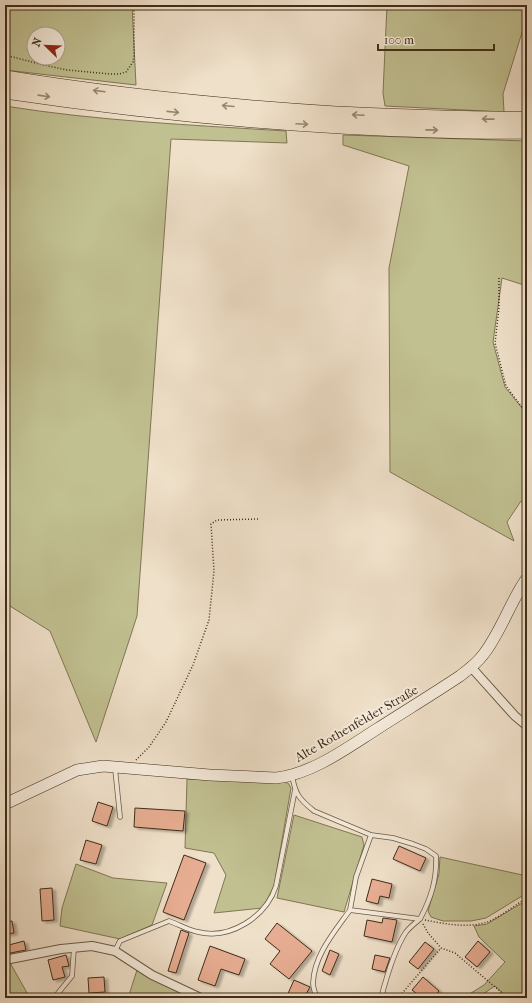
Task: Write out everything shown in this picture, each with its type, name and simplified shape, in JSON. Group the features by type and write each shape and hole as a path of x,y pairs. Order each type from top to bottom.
{"highway":[{"path":"5,78 128,95 294,111 388,116 527,119"},
{"path":"5,91 118,107 292,123 387,129 527,132"}],"street":[{"name":"Alte Rothenfelder Straße","path":"5,804 77,770 104,766 210,775 276,778 308,770 361,739 460,676 471,667 482,656 491,643 527,578"},
{"path":"471,667 515,716 527,726"},
{"path":"5,960 61,949 92,946 115,951 152,975 201,998"}],"lane":[{"path":"115,767 120,817"},
{"path":"115,951 120,942 168,921 198,932 220,934 238,929 254,917 269,900 276,886 295,790 292,775"},
{"path":"295,790 307,805 323,816 371,835 393,838 412,844 426,849 436,856 435,880 429,900 420,919 406,932 396,952 384,984 381,998"},
{"path":"317,998 313,984 315,971 325,946 350,910 356,877 371,835"},
{"path":"350,910 420,919"},
{"path":"54,998 72,976 74,948"}],"path":[{"path":"5,55 67,70 110,74 126,72 133,62 134,56 134,5"},
{"path":"498,278 499,308 495,343 506,386 527,414"},
{"path":"133,769 136,759 149,747 166,722 193,665 209,620 214,571 210,524 217,520 258,519"},
{"path":"420,919 473,925 490,921 527,898"},
{"path":"420,919 428,933 441,948 455,953 508,998"},
{"path":"398,998 441,948"}],"shaded area":[{"path":"5,5 132,5 136,85 5,70"},
{"path":"387,5 527,5 527,16 503,94 504,112 385,106 383,93"},
{"path":"5,106 110,119 286,131 287,143 171,139 137,616 96,742 50,631 5,603"},
{"path":"343,135 527,141 527,286 502,278 493,342 505,387 527,414 527,503 521,501 507,522 514,541 390,472 389,268 409,166 343,145"},
{"path":"187,779 279,781 288,783 291,788 274,886 262,908 214,913 226,875 214,853 185,848"},
{"path":"294,815 362,837 364,845 344,912 277,898"},
{"path":"440,857 527,876 527,893 486,918 471,921 443,921 431,917 428,911 439,874"},
{"path":"76,864 113,878 167,883 152,925 120,939 60,926 62,908"},
{"path":"527,900 527,998 508,998 495,986 477,998 463,998 484,985 505,962 479,937 474,926 487,924"},
{"path":"9,961 30,998 5,998 5,962"},
{"path":"137,970 196,998 128,998"}],"building":[{"path":"98,802 113,807 107,826 92,821"},
{"path":"135,808 185,811 183,831 134,827"},
{"path":"86,840 102,845 96,864 80,860"},
{"path":"399,846 426,858 420,871 393,859"},
{"path":"184,855 206,863 184,920 163,912"},
{"path":"372,879 392,884 389,898 380,896 378,904 366,901"},
{"path":"52,888 54,920 42,921 40,889"},
{"path":"383,918 397,920 392,942 364,936 367,920 382,923"},
{"path":"12,921 14,933 5,934 5,922"},
{"path":"277,923 312,951 289,979 270,964 280,951 265,939"},
{"path":"181,930 189,933 176,973 168,971"},
{"path":"24,941 26,950 5,954 5,946"},
{"path":"478,941 490,952 477,967 465,957"},
{"path":"425,942 434,949 418,969 409,962"},
{"path":"210,946 245,959 239,975 221,969 215,986 198,980"},
{"path":"330,950 339,954 330,975 322,971"},
{"path":"66,955 69,966 62,967 65,977 53,980 48,960"},
{"path":"375,955 390,958 385,972 372,969"},
{"path":"104,977 105,992 89,993 88,978"},
{"path":"423,977 439,991 433,998 422,998 412,990"},
{"path":"294,980 310,987 304,998 286,998"}]}
